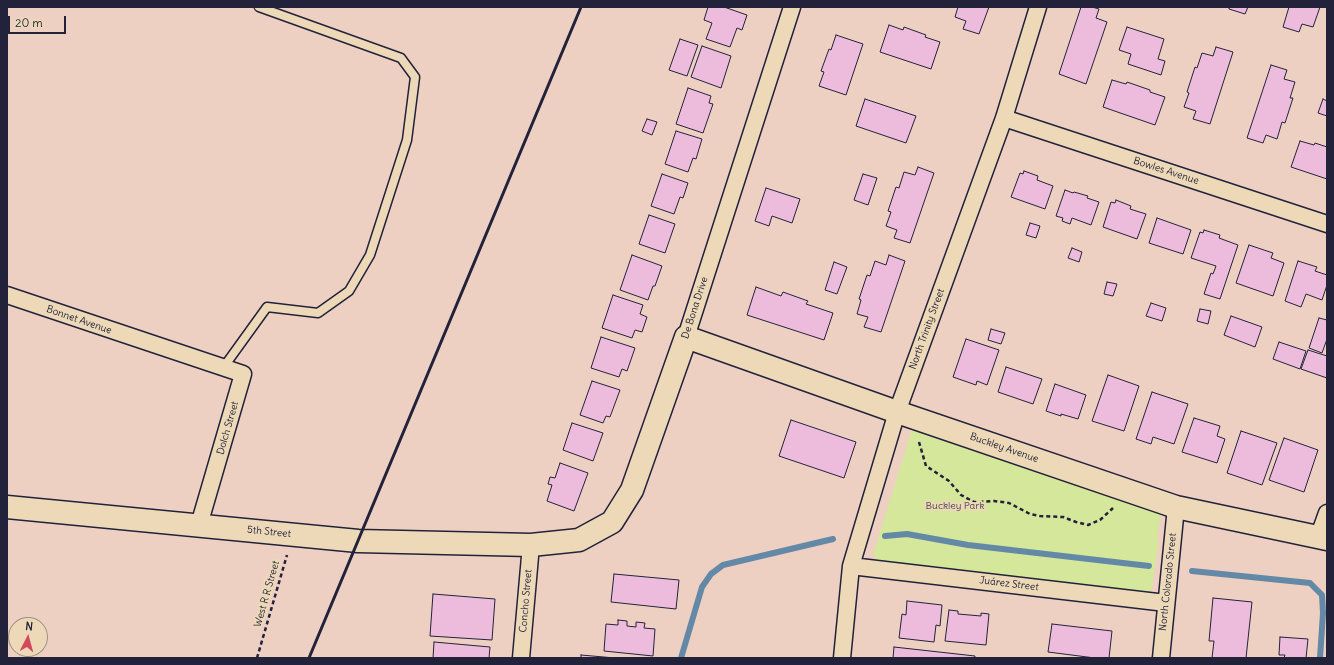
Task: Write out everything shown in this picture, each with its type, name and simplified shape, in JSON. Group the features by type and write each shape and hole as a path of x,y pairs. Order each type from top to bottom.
{"street":[{"name":"De Bona Drive","path":"531,545 579,540 612,522 632,490 686,337 792,7"},
{"name":"North Trinity Street","path":"842,658 851,566 897,412 1004,118 1038,7"},
{"name":"Bowles Avenue","path":"1004,118 1327,224"},
{"name":"Bonnet Avenue","path":"7,295 201,360"},
{"name":"Buckley Avenue","path":"686,337 897,412 1176,507 1323,539"},
{"name":"Dolch Street","path":"199,524 244,374 201,360"},
{"name":"5th Street","path":"7,507 358,540 531,545"},
{"name":"North Colorado Street","path":"1161,658 1176,507"},
{"path":"1323,539 1327,513"},
{"name":"Concho Street","path":"521,658 531,545"},
{"name":"Juárez Street","path":"851,566 1166,603"}],"lane":[{"path":"224,368 267,307 318,313 349,290 370,255 407,140 415,77 401,58 259,7"}],"path":[{"path":"919,441 926,466 949,481 961,495 974,502 994,501 1009,503 1030,514 1063,517 1088,525 1100,520 1113,507"},
{"name":"West R R Street","path":"256,658 292,535"}],"green space":[{"name":"Buckley Park","path":"913,426 1162,507 1157,538 1159,541 1151,590 1145,592 1077,583 880,562 873,555"}],"building":[{"path":"708,7 724,7 747,15 742,30 737,28 730,47 706,39 712,23 704,20"},
{"path":"958,7 989,7 979,34 963,29 966,21 955,17"},
{"path":"1081,7 1092,7 1099,9 1096,18 1107,22 1086,84 1059,74"},
{"path":"1229,7 1248,7 1245,14 1229,9"},
{"path":"1289,7 1320,7 1313,27 1302,24 1299,32 1283,27"},
{"path":"889,25 903,30 904,27 940,42 931,69 880,52"},
{"path":"1127,27 1164,39 1158,59 1165,61 1161,75 1128,64 1131,54 1119,50"},
{"path":"836,35 863,44 846,95 819,86 824,72 821,71"},
{"path":"680,39 698,45 687,76 669,70"},
{"path":"702,46 731,56 721,88 691,77"},
{"path":"1216,47 1233,52 1210,124 1193,119 1196,111 1184,107 1195,67 1197,68 1202,53 1213,56"},
{"path":"1271,65 1287,70 1284,79 1295,82 1290,98 1293,98 1285,123 1282,122 1277,139 1266,135 1263,143 1247,138"},
{"path":"1112,80 1126,84 1127,82 1165,97 1155,125 1103,107"},
{"path":"688,88 711,96 709,103 713,104 703,133 676,124"},
{"path":"865,99 916,116 906,143 856,126"},
{"path":"1323,99 1327,101 1327,116 1318,113"},
{"path":"647,119 657,122 652,135 642,131"},
{"path":"676,131 702,139 696,159 693,158 688,172 665,164"},
{"path":"1300,141 1314,145 1315,143 1327,147 1327,179 1291,167"},
{"path":"918,167 934,173 910,243 894,238 897,230 886,226 891,212 888,211 896,187 899,188 904,172 915,175"},
{"path":"1024,171 1038,176 1037,180 1053,186 1045,209 1011,197 1020,173 1023,174"},
{"path":"662,174 688,183 683,198 680,197 674,214 651,206"},
{"path":"863,174 877,178 868,205 854,200"},
{"path":"766,188 800,199 792,223 772,216 769,226 755,221"},
{"path":"1065,190 1088,196 1087,198 1099,202 1091,225 1072,218 1070,224 1062,221 1063,218 1056,216"},
{"path":"1116,200 1131,206 1130,209 1146,214 1137,239 1103,227 1111,202 1115,203"},
{"path":"649,215 675,224 665,253 639,244"},
{"path":"1157,218 1191,230 1183,254 1149,243"},
{"path":"1030,223 1040,226 1036,238 1026,235"},
{"path":"1204,230 1220,235 1219,238 1238,245 1220,299 1204,294 1211,273 1213,274 1216,266 1191,258 1200,232 1203,233"},
{"path":"1249,245 1273,253 1271,258 1284,263 1273,296 1236,283"},
{"path":"1072,248 1082,252 1079,262 1068,258"},
{"path":"632,255 662,266 648,300 620,290"},
{"path":"889,255 905,261 881,332 864,327 868,317 857,314 861,300 859,299 867,275 870,276 875,261 886,265"},
{"path":"1298,261 1317,267 1315,271 1327,275 1327,285 1322,300 1306,294 1301,307 1285,301"},
{"path":"834,262 847,267 837,294 825,290"},
{"path":"1107,282 1117,284 1113,296 1104,294"},
{"path":"756,287 781,296 783,292 808,301 806,304 833,313 824,340 747,315"},
{"path":"613,295 643,305 640,314 647,317 642,332 635,330 632,338 602,328"},
{"path":"1151,303 1166,308 1162,321 1146,316"},
{"path":"1200,309 1211,311 1208,324 1197,321"},
{"path":"1231,316 1262,327 1255,347 1224,335"},
{"path":"1319,318 1327,320 1327,339 1322,353 1309,348"},
{"path":"991,329 1005,333 1001,344 988,340"},
{"path":"601,337 635,348 627,371 622,369 619,377 591,368"},
{"path":"966,339 999,350 987,385 977,381 976,385 953,377"},
{"path":"1279,342 1306,351 1300,369 1273,359"},
{"path":"1308,350 1327,356 1327,378 1301,369"},
{"path":"1006,367 1042,379 1033,404 998,392"},
{"path":"1108,375 1139,386 1124,431 1092,421"},
{"path":"592,381 620,390 610,417 606,416 603,423 580,415"},
{"path":"1055,384 1086,395 1078,419 1061,414 1061,416 1046,411"},
{"path":"1152,392 1188,404 1174,444 1153,437 1151,444 1136,439"},
{"path":"1194,418 1220,426 1217,436 1225,439 1217,463 1182,452"},
{"path":"791,420 856,442 844,478 779,456"},
{"path":"572,423 603,433 593,461 563,450"},
{"path":"1241,431 1277,443 1262,485 1227,473"},
{"path":"1284,438 1318,450 1304,492 1269,480"},
{"path":"560,463 588,473 574,511 547,501 552,485 548,484 550,477 555,478"},
{"path":"614,574 679,580 676,609 611,602"},
{"path":"433,594 495,599 492,640 430,636"},
{"path":"1213,598 1252,602 1246,658 1212,658 1214,641 1209,641"},
{"path":"907,601 942,605 940,626 936,625 934,642 899,638 902,614 906,615"},
{"path":"949,610 958,611 958,614 981,616 981,613 989,614 986,645 945,641"},
{"path":"618,620 627,621 627,626 636,627 636,622 645,623 644,628 655,629 653,656 604,651 606,624 618,625"},
{"path":"1052,624 1112,631 1109,658 1095,658 1048,652"},
{"path":"1280,637 1308,639 1306,658 1284,658 1285,655 1279,655"},
{"path":"434,642 490,647 489,658 433,658"},
{"path":"894,647 975,656 975,658 893,658"},
{"path":"581,655 615,658 581,658"}],"waterway":[{"path":"885,536 907,534 968,545 1149,566"},
{"path":"681,658 702,587 711,574 723,565 833,539"},
{"path":"1192,571 1310,583 1322,595 1323,613 1320,658"}],"railway":[{"path":"309,658 581,7"}]}
